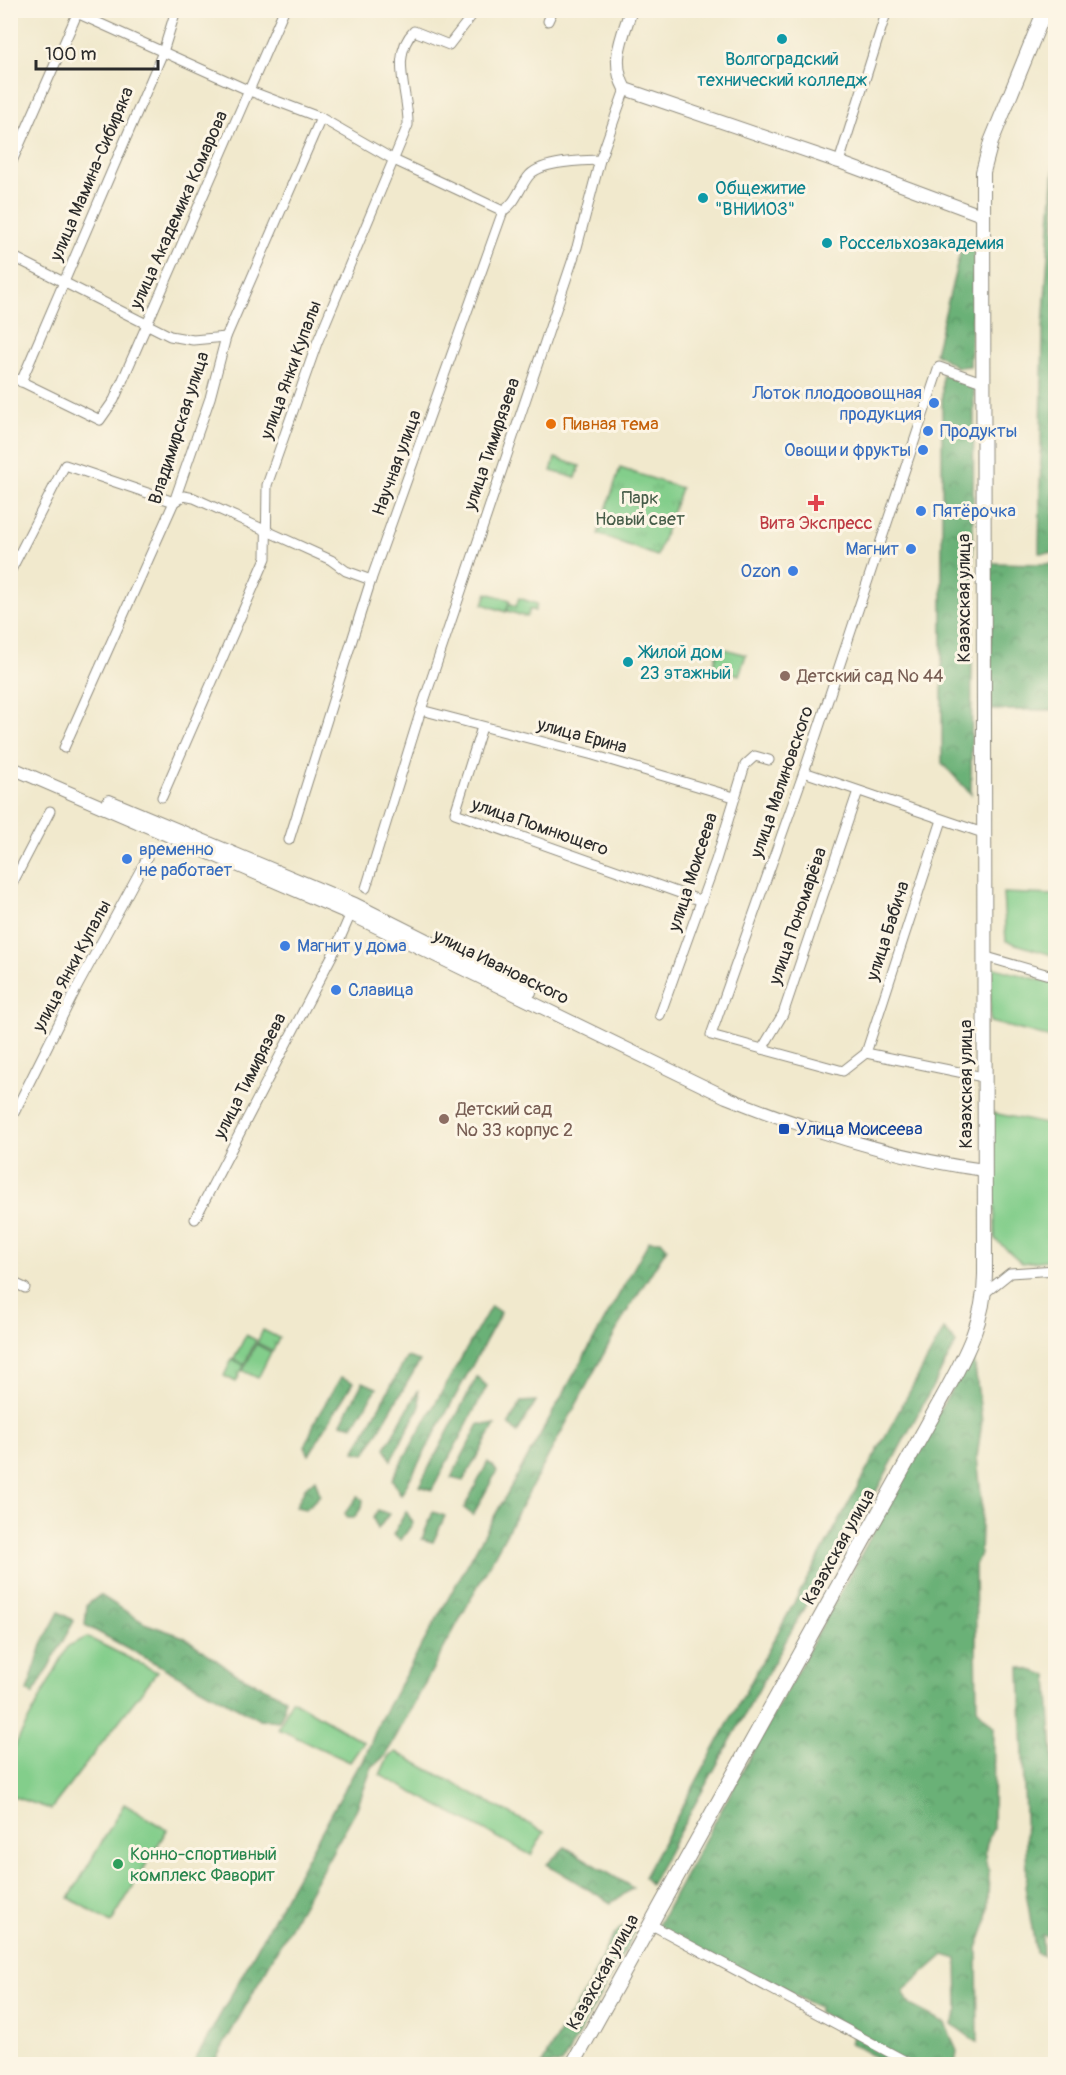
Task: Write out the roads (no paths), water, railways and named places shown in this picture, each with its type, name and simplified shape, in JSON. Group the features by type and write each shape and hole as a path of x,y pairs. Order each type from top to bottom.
{"main road":[{"name":"Казахская улица","path":"573,2064 969,1349 980,1319 985,1293 981,215 983,172 991,142 1045,10"}],"street":[{"name":"улица Мамина-Сибиряка","path":"21,382 163,52 176,10"},
{"name":"улица Академика Комарова","path":"21,382 100,420 114,400 284,10"},
{"name":"улица Янки Купалы","path":"162,797 266,558 267,485 316,342 396,160 408,126 409,111 400,60 405,40 414,31 449,45 476,10"},
{"path":"548,21 553,10"},
{"path":"631,10 618,48 616,63 618,76 626,89 839,162 981,215"},
{"path":"839,162 887,10"},
{"path":"10,166 73,12 250,91 321,118 396,160 503,211"},
{"name":"улица Тимирязева","path":"366,888 421,710 578,247 600,160 626,89"},
{"name":"Владимирская улица","path":"64,747 174,502 210,398 226,337 321,118"},
{"name":"Научная улица","path":"289,840 371,580 503,211 510,206 529,175 559,163 600,160"},
{"path":"10,255 145,325 182,338 226,337"},
{"name":"улица Малиновского","path":"762,1049 711,1035 804,772 939,368 982,382"},
{"path":"10,376 21,382"},
{"path":"10,572 64,465 174,502 184,496 194,498 331,560 346,571 371,580"},
{"name":"улица Ерина","path":"421,710 593,754 734,797"},
{"name":"улица Помнющего","path":"482,727 455,813 702,901"},
{"name":"улица Моисеева","path":"660,1015 702,901 734,797 749,759 755,756 769,760"},
{"name":"улица Ивановского","path":"10,760 353,909 727,1091 904,1147 984,1166"},
{"name":"улица Ивановского","path":"10,767 353,909"},
{"path":"804,772 983,833"},
{"name":"улица Пономарёва","path":"762,1049 783,1014 858,790"},
{"path":"10,888 50,811"},
{"name":"улица Бабича","path":"866,1053 942,820"},
{"name":"улица Янки Купалы","path":"10,1121 76,989 147,858"},
{"name":"улица Тимирязева","path":"195,1219 335,950 353,909"},
{"path":"983,956 1056,977"},
{"path":"762,1049 843,1071 866,1053 983,1077"},
{"path":"985,1293 1010,1273 1056,1270"},
{"path":"10,1281 25,1288"},
{"path":"650,1924 911,2064"}],"place":[{"name":"Волгоградский технический колледж","path":"782,39"},
{"name":"Общежитие \"ВНИИОЗ\"","path":"703,198"},
{"name":"Россельхозакадемия","path":"827,243"},
{"name":"Лоток плодоовощная продукция","path":"934,403"},
{"name":"Пивная тема","path":"551,424"},
{"name":"Продукты","path":"928,431"},
{"name":"Овощи и фрукты","path":"923,450"},
{"name":"Вита Экспресс","path":"816,503"},
{"name":"Пятёрочка","path":"921,511"},
{"name":"Магнит","path":"911,549"},
{"name":"Ozon","path":"793,571"},
{"name":"Жилой дом 23 этажный","path":"628,662"},
{"name":"Детский сад № 44","path":"785,676"},
{"name":"временно не работает","path":"127,859"},
{"name":"Магнит у дома","path":"285,946"},
{"name":"Славица","path":"336,990"},
{"name":"Детский сад № 33 корпус 2","path":"444,1119"},
{"name":"Улица Моисеева","path":"784,1129"},
{"name":"Конно-спортивный комплекс Фаворит","path":"118,1864"}],"park label":[{"name":"Парк Новый свет","path":"640,508"}]}
